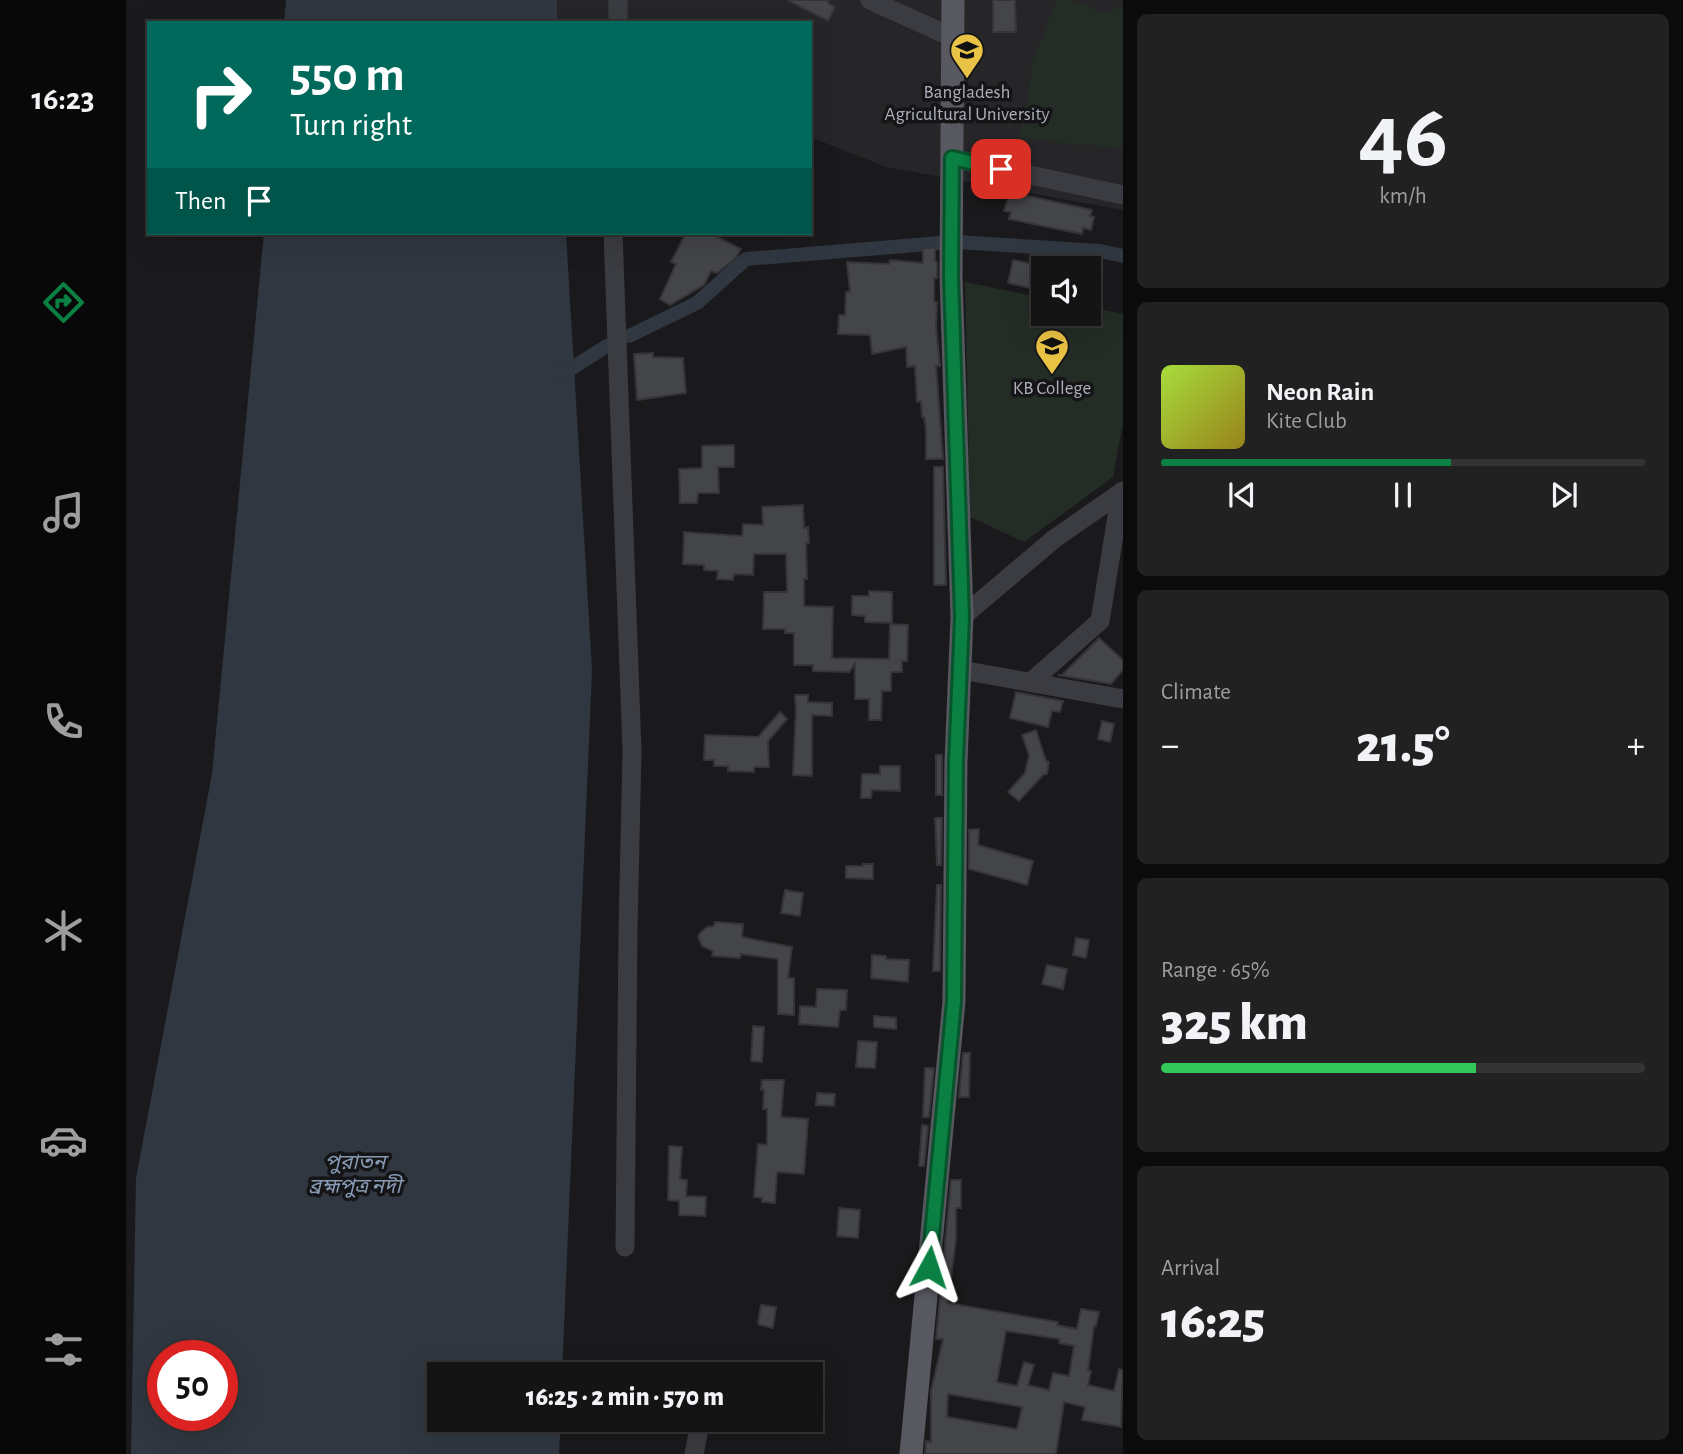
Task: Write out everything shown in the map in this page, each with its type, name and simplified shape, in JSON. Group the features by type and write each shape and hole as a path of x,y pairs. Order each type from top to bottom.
{"main road":[{"path":"911,1454 954,1001 956,761 962,617 951,276 953,0"}],"street":[{"path":"618,0 618,21"},
{"path":"870,0 954,38"},
{"path":"952,158 1123,195"},
{"path":"613,235 632,751 625,1247"},
{"path":"962,617 1054,539 1122,491"},
{"path":"1032,681 1100,621 1122,491"},
{"path":"961,670 1123,699"},
{"path":"694,1454 698,1432"}],"shaded area":[{"name":"Bangladesh Agricultural University","path":"557,0 1123,0 1123,210 886,167 812,138 812,21 557,21"},
{"path":"1057,0 1070,0 1105,13 1123,6 1123,148 1017,139 1027,103 1033,61"},
{"path":"965,282 1031,296 1031,326 1101,326 1101,309 1123,314 1123,423 1113,477 1024,542 970,517"}],"water":[{"path":"286,0 557,0 557,21 284,21"},
{"name":"পুরাতন ব্রহ্মপুত্র নদী","path":"264,235 566,235 592,670 563,1362 427,1362 427,1432 560,1432 559,1454 131,1454 136,1178 212,774"}],"building":[{"path":"787,0 829,0 828,3 835,7 828,21"},
{"path":"993,0 1015,0 1016,32 993,32"},
{"path":"1010,192 1092,210 1090,216 1094,217 1091,230 1083,228 1082,234 1009,219 1011,212 1004,211"},
{"path":"685,235 713,235 741,249 735,259 717,273 711,271 704,285 670,305 660,299 676,264 671,262"},
{"path":"923,248 935,248 937,262 934,302 937,302 936,326 940,366 936,366 943,459 926,459 926,428 921,401 917,402 915,366 907,367 906,347 872,354 870,335 838,334 839,315 845,315 846,292 850,292 847,262 889,264 890,260 923,263"},
{"path":"1013,260 1031,264 1031,288 1008,283"},
{"path":"653,353 653,357 683,358 686,393 637,400 634,354"},
{"path":"734,445 734,467 718,467 719,493 698,493 697,503 680,503 679,469 702,468 702,446"},
{"path":"934,467 943,467 946,585 934,585"},
{"path":"803,505 804,528 808,527 809,543 806,543 807,579 804,579 804,606 833,607 832,658 889,659 890,624 908,625 907,661 902,661 902,672 891,672 891,691 882,691 881,720 869,720 869,699 855,699 855,664 849,672 813,671 813,665 794,665 794,633 785,633 785,629 763,629 764,592 787,592 786,554 754,554 753,575 734,574 733,580 717,579 718,571 704,570 704,565 683,564 684,532 742,536 743,524 763,525 762,507"},
{"path":"869,591 892,592 892,623 865,622 865,616 852,615 852,596 869,596"},
{"path":"1099,638 1123,660 1123,670 1111,684 1058,675 1062,675"},
{"path":"1016,692 1063,701 1060,712 1052,711 1048,727 1010,718"},
{"path":"795,695 808,695 808,702 832,703 832,716 812,715 812,776 793,775"},
{"path":"780,712 787,719 768,741 769,767 754,767 754,772 728,771 728,766 714,766 714,760 704,760 705,735 758,737"},
{"path":"1102,721 1114,724 1110,742 1098,739"},
{"path":"1036,730 1046,761 1049,762 1047,774 1019,801 1008,792 1025,773 1029,755 1022,735"},
{"path":"936,755 942,755 942,795 936,795"},
{"path":"880,766 900,766 900,791 872,790 871,798 861,798 862,774 880,774"},
{"path":"935,818 942,818 941,865 937,865"},
{"path":"979,829 978,845 1033,861 1027,885 969,869 969,830"},
{"path":"873,864 873,879 846,878 846,866"},
{"path":"937,885 941,885 940,971 933,971"},
{"path":"785,890 803,893 800,916 781,913"},
{"path":"715,922 743,924 742,937 792,947 788,978 794,978 794,1015 778,1014 778,959 741,954 740,958 712,956 713,951 702,946 698,937 700,933 707,927 714,926"},
{"path":"1076,938 1089,940 1086,958 1073,955"},
{"path":"872,955 909,960 908,982 871,978"},
{"path":"1047,965 1067,969 1063,989 1042,984"},
{"path":"817,989 847,990 846,1010 840,1010 838,1027 799,1024 800,1006 816,1007"},
{"path":"874,1016 896,1018 896,1029 874,1027"},
{"path":"753,1026 764,1027 762,1062 751,1061"},
{"path":"858,1041 877,1042 875,1068 856,1067"},
{"path":"963,1053 970,1053 969,1097 959,1097"},
{"path":"925,1068 934,1068 929,1117 923,1117"},
{"path":"762,1080 784,1080 781,1117 808,1119 804,1174 777,1172 775,1203 762,1202 762,1198 754,1197 758,1144 767,1145 767,1109 763,1109"},
{"path":"817,1093 835,1094 834,1106 816,1105"},
{"path":"922,1125 928,1126 924,1166 919,1166"},
{"path":"669,1146 682,1147 680,1179 687,1180 686,1196 706,1197 705,1216 679,1215 679,1201 668,1200"},
{"path":"951,1180 961,1180 961,1208 956,1208 956,1238 948,1303 1058,1322 1057,1325 1077,1329 1081,1309 1099,1312 1094,1326 1088,1385 1114,1391 1119,1369 1123,1370 1121,1427 1082,1420 1085,1407 1064,1402 1056,1454 925,1454 926,1441 931,1442 931,1391 943,1339 936,1339","holes":["1006,1331 1060,1339 1059,1343 1074,1346 1069,1376 1053,1373 1049,1390 1028,1385 1034,1365 1024,1362 1017,1386 997,1382","948,1394 1022,1407 1017,1429 947,1417"]},
{"path":"839,1208 860,1210 858,1238 837,1236"},
{"path":"761,1305 776,1307 773,1328 758,1323"}],"waterway":[{"path":"957,242 1100,251 1123,256"},
{"path":"629,336 697,303 746,259 940,243"},
{"path":"556,374 572,368 607,346"}],"place":[{"name":"Bangladesh Agricultural University","path":"967,80"},
{"name":"KB College","path":"1052,376"}],"route":[{"path":"929,1267 954,1001 956,761 961,670 962,617 951,276 952,158 1001,169"}]}
